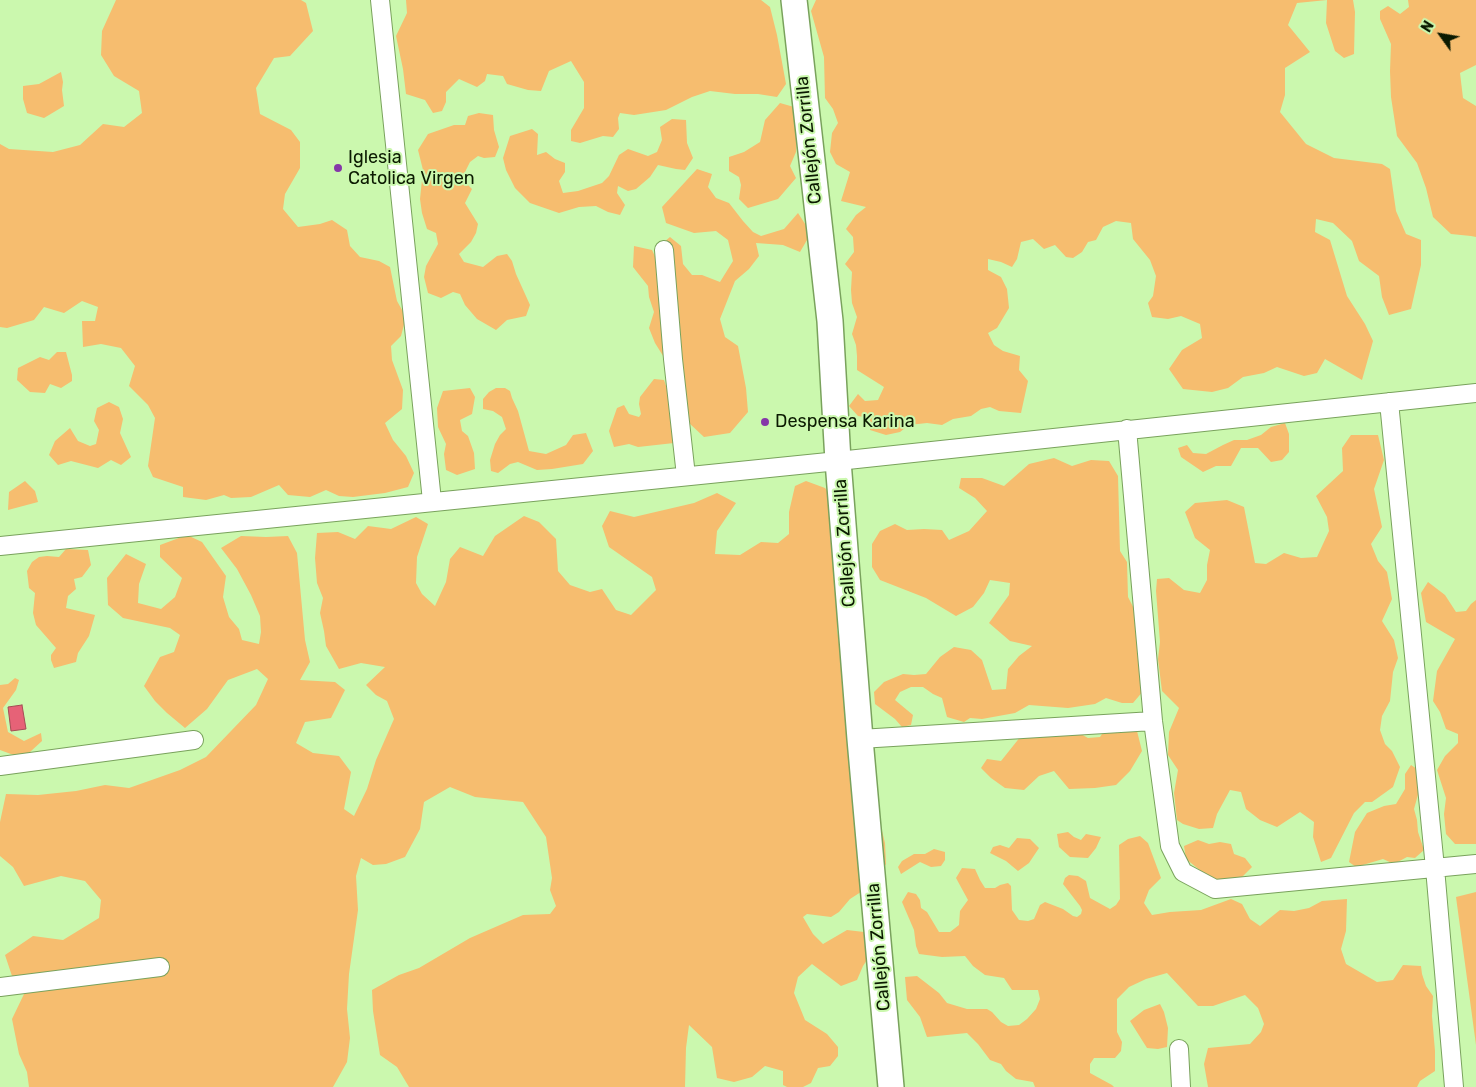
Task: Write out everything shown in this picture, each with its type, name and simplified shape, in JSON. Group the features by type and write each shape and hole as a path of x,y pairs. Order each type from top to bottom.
{"street":[{"path":"380,0 432,501"},
{"name":"Callejón Zorrilla","path":"794,0 830,321 838,461 860,739 891,1087"},
{"path":"664,250 673,359 686,476"},
{"path":"0,546 838,461 1476,393"},
{"path":"1390,402 1454,1087"},
{"path":"1126,429 1153,721 1170,846 1183,872 1215,889 1476,864"},
{"path":"860,739 1153,721"},
{"path":"0,766 194,740"},
{"path":"0,987 160,967"},
{"path":"1179,1048 1181,1087"}],"shaded area":[{"path":"116,0 301,0 306,3 313,31 290,56 274,58 256,88 260,114 291,130 300,142 300,168 285,194 283,209 298,227 332,220 347,230 350,246 360,257 379,261 390,267 397,301 406,317 401,336 391,346 392,360 403,390 402,409 385,423 393,440 406,456 414,473 408,487 385,493 353,497 339,496 326,490 310,497 288,495 279,485 251,497 231,498 224,495 206,500 183,497 183,487 153,477 148,466 155,418 148,405 129,386 135,366 121,348 101,344 83,347 82,321 95,321 98,307 82,301 64,313 44,307 34,320 7,328 0,327 0,144 9,149 53,152 80,145 103,124 124,127 142,113 139,91 114,76 101,55 102,31"},
{"path":"406,0 761,0 770,7 786,84 777,97 710,91 692,97 666,110 634,115 620,113 618,118 619,129 613,137 603,136 580,143 571,141 571,130 584,108 584,82 571,61 549,71 541,91 528,90 507,84 503,76 487,74 485,81 477,87 459,79 446,92 446,102 442,111 433,113 425,100 406,94 396,36 407,13"},
{"path":"816,0 1327,0 1297,3 1288,25 1310,52 1285,68 1285,95 1280,112 1306,144 1334,158 1382,164 1390,169 1396,211 1406,234 1421,240 1421,265 1411,309 1389,315 1382,297 1379,276 1359,261 1352,241 1333,223 1316,219 1315,232 1330,240 1347,296 1365,324 1373,341 1362,380 1325,359 1317,373 1304,376 1277,367 1264,373 1243,377 1228,388 1212,392 1183,389 1169,369 1182,350 1202,338 1200,324 1181,316 1168,319 1152,317 1148,303 1153,296 1156,276 1150,260 1133,239 1131,223 1116,221 1103,227 1096,240 1088,242 1082,252 1073,258 1066,257 1055,245 1044,249 1033,239 1021,242 1017,259 1012,267 988,259 988,270 1001,277 1007,289 1009,308 997,328 988,333 994,345 1003,351 1020,356 1019,370 1028,381 1021,413 999,411 990,407 981,409 971,416 953,419 942,425 927,423 909,425 900,432 886,435 870,430 870,418 858,416 849,406 858,394 865,401 878,400 884,387 857,370 856,345 852,334 857,317 852,303 852,272 845,264 854,252 853,237 846,229 856,215 866,207 841,201 850,172 836,164 830,152 832,133 838,123 833,109 825,98 824,57 811,11"},
{"path":"1327,0 1353,0 1355,12 1354,54 1344,58 1335,51 1326,23"},
{"path":"1408,0 1476,0 1476,65 1460,73 1463,98 1476,106 1476,237 1451,234 1433,217 1426,188 1417,163 1397,136 1391,97 1391,44 1380,19 1380,11 1388,6 1400,14 1409,7"},
{"path":"61,72 64,106 44,118 27,113 23,99 23,86 39,84"},
{"path":"780,103 794,107 798,124 796,152 790,166 796,178 778,199 748,208 739,199 741,185 739,177 729,171 729,157 744,152 760,142 765,120"},
{"path":"479,113 493,115 494,130 499,147 495,157 484,158 478,156 470,162 463,176 465,182 472,189 465,203 478,224 471,242 459,254 464,262 483,267 497,256 507,254 512,261 530,305 526,316 507,320 496,330 477,319 465,305 460,294 453,292 441,298 428,293 424,277 426,266 438,244 436,233 427,229 422,213 420,199 423,170 418,150 428,134 454,125 465,125 468,116"},
{"path":"672,119 686,120 687,143 693,158 685,170 658,165 650,177 636,189 628,191 618,186 617,193 625,205 620,215 596,206 579,207 559,213 530,203 515,188 506,170 503,158 510,136 532,129 538,134 537,155 546,152 555,159 565,163 565,172 559,181 563,193 578,191 602,183 609,176 619,155 628,149 648,156 657,152 662,140 660,127"},
{"path":"697,169 712,174 708,187 716,198 729,203 753,232 761,236 784,229 798,213 809,230 807,240 800,252 783,245 756,243 759,256 749,269 735,281 720,319 725,337 738,346 746,388 748,412 730,433 704,437 689,423 680,403 665,359 655,343 649,328 654,312 648,286 633,267 634,246 652,250 661,269 658,247 670,237 681,246 683,264 692,275 702,275 720,282 733,261 728,240 716,231 694,233 666,223 662,207"},
{"path":"57,352 66,352 72,381 61,388 50,384 45,393 30,392 17,380 18,368 40,357 49,360"},
{"path":"654,379 664,380 673,406 674,443 638,447 629,444 614,447 609,431 617,408 624,405 629,414 639,417 641,414 640,397"},
{"path":"470,388 475,397 472,414 460,420 462,431 468,436 474,453 475,469 457,475 446,470 444,454 446,444 438,427 437,408 443,391"},
{"path":"496,388 505,388 510,391 518,411 529,451 546,454 566,445 573,435 586,433 593,451 583,464 537,470 518,462 510,464 498,473 491,471 490,460 495,444 506,429 502,417 493,411 483,409 483,399"},
{"path":"109,402 119,407 123,419 120,433 131,457 121,465 111,460 98,468 71,461 58,465 49,455 55,441 70,428 78,441 90,446 96,444 99,430 94,421 97,408"},
{"path":"1285,423 1289,434 1289,452 1282,460 1271,462 1258,448 1241,448 1231,466 1216,466 1203,472 1181,457 1178,448 1187,445 1193,453 1206,454 1234,440 1247,440 1261,435 1271,427"},
{"path":"1351,435 1378,435 1384,460 1374,489 1382,527 1371,544 1378,561 1387,572 1392,599 1382,621 1394,640 1398,658 1393,672 1390,701 1382,716 1380,730 1385,744 1392,751 1400,767 1393,787 1372,802 1365,802 1354,813 1331,858 1321,862 1313,837 1314,822 1300,812 1277,827 1260,820 1246,809 1241,792 1230,790 1217,814 1213,828 1199,829 1177,820 1174,793 1178,770 1168,755 1169,732 1179,708 1162,691 1158,659 1160,642 1156,591 1157,579 1169,578 1184,590 1200,593 1207,580 1210,550 1195,538 1185,512 1195,503 1227,500 1244,507 1255,563 1266,564 1284,553 1301,558 1317,557 1329,531 1327,517 1316,496 1343,471 1342,448"},
{"path":"1054,458 1072,466 1091,460 1109,461 1118,476 1120,551 1127,562 1128,597 1145,630 1150,683 1133,703 1122,703 1106,698 1095,704 1068,708 1029,705 1015,713 982,719 970,718 964,722 947,717 942,698 923,687 911,687 900,692 895,700 913,715 911,725 902,727 895,719 875,704 874,692 884,682 903,674 926,674 940,657 954,647 971,650 982,660 992,690 1006,689 1008,669 1019,656 1032,646 1010,641 989,623 1009,595 1010,583 990,580 984,593 973,607 956,616 926,598 880,580 872,567 872,544 880,531 895,524 907,530 942,530 949,540 969,531 987,511 975,498 959,488 961,478 982,478 1004,486 1029,464"},
{"path":"25,481 35,491 38,502 8,510 9,492"},
{"path":"806,481 825,488 835,499 841,603 837,630 849,702 860,807 882,831 885,843 886,864 881,873 864,890 850,899 839,912 831,917 807,914 803,917 813,934 823,944 847,930 864,932 873,951 863,966 857,980 841,986 812,964 798,977 794,993 805,1020 827,1034 838,1047 838,1056 830,1066 818,1068 811,1083 803,1087 787,1087 783,1085 783,1071 765,1066 752,1077 734,1082 717,1078 712,1047 689,1025 686,1048 685,1087 409,1087 397,1067 380,1055 373,1011 372,990 399,975 419,968 470,938 523,915 550,914 556,906 550,890 552,878 546,837 523,802 475,797 450,787 424,802 420,829 405,857 386,864 373,865 361,858 356,876 358,910 349,974 347,1009 350,1038 347,1062 333,1087 29,1087 27,1072 19,1054 12,1019 25,992 14,982 5,955 33,936 63,940 99,918 101,900 85,881 61,876 24,886 13,867 0,856 0,822 6,794 38,795 76,791 105,785 129,788 180,770 206,757 256,705 268,679 257,669 228,680 207,709 185,728 167,713 144,686 160,657 174,652 180,635 170,628 123,618 108,605 107,578 126,554 146,564 139,584 138,603 161,609 175,597 182,578 160,557 160,545 187,535 202,542 226,576 223,597 229,617 239,629 242,640 259,644 261,632 260,616 237,569 221,548 241,536 288,536 297,553 305,640 310,662 300,680 335,682 345,690 331,718 305,722 296,743 313,753 339,756 351,772 344,809 354,816 367,789 376,760 394,719 387,701 376,695 366,685 385,667 361,663 339,669 326,646 320,613 323,598 317,583 315,558 317,533 338,532 355,539 368,526 391,529 416,517 428,524 417,557 416,583 422,594 435,606 446,582 450,559 460,547 483,556 495,536 524,516 539,522 556,539 558,571 570,585 590,592 602,589 616,610 631,615 656,590 652,577 609,547 602,526 610,511 634,517 694,503 717,493 736,503 717,531 715,554 740,555 761,542 778,543 789,534 789,512 795,486"},
{"path":"66,549 88,550 91,565 82,577 74,579 76,589 68,596 66,608 95,615 89,636 78,653 76,662 54,668 51,655 56,648 36,625 33,613 35,593 29,588 27,571 32,562 39,557 59,557"},
{"path":"1428,582 1445,595 1456,612 1466,611 1476,600 1476,844 1455,844 1446,834 1444,814 1446,798 1437,770 1445,756 1458,743 1458,734 1446,729 1440,712 1433,701 1437,671 1455,639 1426,622 1421,593"},
{"path":"15,678 19,680 16,690 3,708 8,732 24,741 41,733 42,741 30,752 19,757 0,750 0,685 8,684"},
{"path":"22,705 26,729 11,731 8,707"},
{"path":"1122,722 1137,731 1142,751 1130,771 1116,785 1069,789 1054,771 1039,776 1024,790 1005,788 981,768 987,759 1001,761 1021,736 1079,733 1088,738 1100,737 1108,725"},
{"path":"1411,765 1417,769 1419,791 1414,809 1418,832 1424,850 1415,858 1407,857 1394,864 1383,859 1356,867 1349,862 1355,832 1367,813 1384,806 1396,804 1405,789 1405,774"},
{"path":"1068,832 1081,840 1086,834 1101,837 1096,848 1088,858 1070,857 1059,847 1057,834"},
{"path":"1140,836 1148,843 1161,878 1149,890 1144,903 1152,915 1201,910 1231,899 1242,904 1250,919 1260,926 1280,910 1294,911 1309,908 1322,901 1347,899 1346,931 1341,949 1346,964 1377,982 1393,980 1403,965 1421,966 1426,986 1433,996 1432,1016 1435,1071 1420,1081 1417,1087 1208,1087 1204,1064 1208,1048 1250,1044 1261,1032 1264,1024 1258,1008 1245,995 1213,1006 1198,1006 1167,973 1146,979 1129,987 1117,999 1117,1032 1122,1042 1121,1051 1115,1058 1094,1058 1090,1064 1090,1073 1114,1087 1035,1087 1033,1082 1016,1079 1001,1064 990,1060 967,1033 927,1037 920,1017 907,1000 905,977 917,976 939,993 947,1003 967,1009 987,1009 1008,1026 1019,1025 1027,1019 1036,1009 1040,999 1038,990 1012,990 1004,978 985,975 973,966 965,956 942,957 919,954 914,930 902,902 908,892 916,894 920,900 921,908 927,912 939,932 950,932 959,925 960,911 968,900 956,878 962,868 975,869 985,888 995,888 1008,883 1011,886 1012,910 1019,920 1028,921 1034,919 1040,905 1045,902 1077,917 1081,914 1082,910 1063,884 1065,878 1069,875 1078,876 1086,881 1090,898 1110,909 1120,899 1119,845 1128,839"},
{"path":"1017,838 1030,839 1039,848 1029,863 1018,871 1006,861 990,853 993,847 1000,845 1009,848"},
{"path":"1198,840 1209,844 1220,842 1231,844 1234,854 1245,858 1252,867 1239,880 1218,881 1186,859 1184,846"},
{"path":"934,849 945,852 945,860 941,866 931,867 920,862 901,874 898,867 902,861 914,854 925,854"},
{"path":"1476,892 1476,1045 1456,897"},
{"path":"1160,1004 1168,1028 1167,1047 1158,1049 1147,1048 1130,1021 1144,1010"}],"place":[{"name":"Iglesia Catolica Virgen","path":"338,168"},
{"name":"Despensa Karina","path":"765,422"}]}
